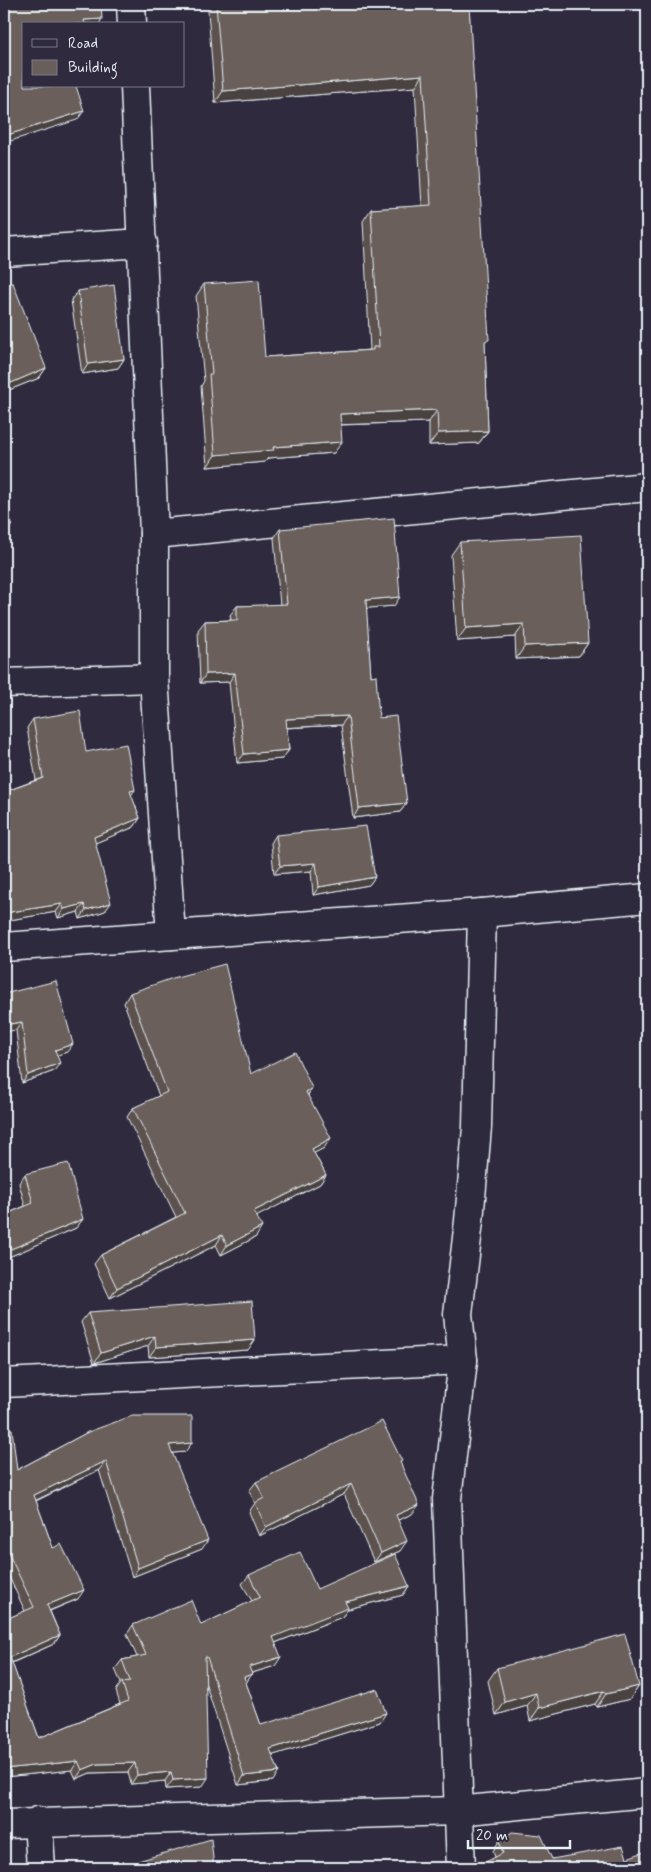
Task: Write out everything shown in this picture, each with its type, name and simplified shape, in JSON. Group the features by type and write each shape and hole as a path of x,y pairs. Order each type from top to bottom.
{"street":[{"path":"131,4 132,22"},
{"path":"135,88 154,534 154,678 171,936"},
{"path":"4,252 143,243"},
{"path":"154,534 647,487"},
{"path":"4,683 154,678"},
{"path":"4,947 482,913 647,898"},
{"path":"461,1868 457,1810 447,1500 464,1360 458,1319 470,1221 477,1127 482,913"},
{"path":"4,1383 464,1360"},
{"path":"4,1824 38,1821 457,1810 647,1793"},
{"path":"38,1821 41,1868"}],"building":[{"path":"4,4 101,4 102,19 84,20 84,22 22,22 22,88 77,88 84,111 4,136"},
{"path":"216,4 469,4 489,340 485,341 488,431 438,433 437,410 340,414 342,442 273,447 274,450 215,455 209,374 212,374 204,284 259,280 265,357 373,350 373,347 379,347 371,209 431,205 423,75 223,91"},
{"path":"4,283 13,283 46,368 11,383 4,364"},
{"path":"114,285 124,359 88,364 78,291"},
{"path":"4,489 12,525 4,527"},
{"path":"394,518 400,597 366,600 371,676 376,675 379,718 396,716 407,803 359,808 348,716 286,719 289,750 244,754 235,673 206,674 205,621 237,620 237,606 287,604 280,529"},
{"path":"581,535 588,643 525,646 524,624 466,628 460,542"},
{"path":"80,711 86,752 126,744 135,790 130,791 140,818 94,837 111,903 86,910 84,904 64,909 62,904 4,913 4,792 43,778 33,719"},
{"path":"366,826 375,877 319,887 316,863 280,866 276,835"},
{"path":"225,964 251,1074 295,1052 312,1088 306,1092 331,1138 312,1149 326,1175 254,1211 262,1227 227,1245 222,1235 117,1288 101,1255 185,1213 133,1108 167,1092 130,993 173,978"},
{"path":"56,981 73,1044 55,1050 60,1063 28,1075 22,1022 4,1025 4,994"},
{"path":"68,1163 83,1219 6,1251 4,1246 4,1215 33,1203 25,1174"},
{"path":"252,1301 255,1340 156,1347 155,1336 101,1353 88,1313"},
{"path":"132,1416 192,1416 192,1443 169,1445 208,1540 138,1568 106,1461 34,1495 53,1548 61,1544 84,1590 47,1605 60,1635 10,1657 39,1738 128,1701 122,1682 130,1681 122,1660 146,1655 133,1625 191,1600 201,1625 260,1597 249,1575 300,1552 317,1589 395,1554 409,1586 345,1602 348,1608 273,1637 281,1657 249,1667 252,1674 244,1677 261,1725 377,1689 386,1713 270,1749 279,1772 244,1776 207,1657 205,1657 208,1778 173,1780 171,1772 137,1775 135,1763 97,1764 82,1770 78,1761 4,1769 4,1620 34,1607 4,1544 4,1430 12,1429 17,1470 88,1432"},
{"path":"382,1421 402,1461 400,1462 419,1505 396,1515 407,1541 381,1553 351,1484 266,1527 255,1503 264,1498 256,1482"},
{"path":"625,1634 639,1686 606,1694 604,1691 539,1708 536,1693 505,1702 497,1668"},
{"path":"512,1832 541,1835 552,1859 623,1846 627,1858 647,1851 647,1868 479,1868 482,1864 503,1853 499,1841"},
{"path":"211,1839 214,1868 115,1868"}]}
